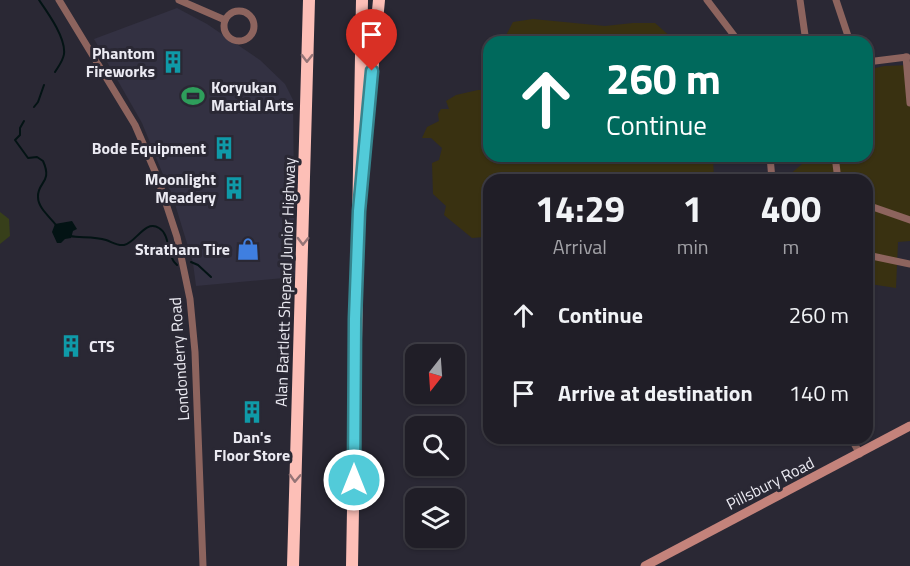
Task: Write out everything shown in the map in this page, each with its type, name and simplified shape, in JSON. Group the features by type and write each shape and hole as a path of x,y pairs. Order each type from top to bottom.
{"highway":[{"name":"Alan Bartlett Shepard Junior Highway","path":"293,566 309,0"},
{"path":"352,566 362,0"},
{"path":"359,211 379,0"}],"street":[{"name":"Londonderry Road","path":"59,0 135,125 157,176 177,237 190,299 195,352 203,566"},
{"path":"179,0 225,20"},
{"path":"707,0 734,36"},
{"path":"800,0 805,36"},
{"path":"836,0 848,36"},
{"path":"237,10 247,12 254,19 255,29 249,38 234,40 225,30 225,20 237,10"},
{"path":"873,61 908,57 910,103"},
{"path":"873,207 910,220"},
{"path":"873,256 910,264"},
{"name":"Pillsbury Road","path":"645,566 910,426"},
{"path":"854,444 860,454"}],"shaded area":[{"path":"177,8 207,24 260,60 285,84 293,100 295,277 196,286 193,263 175,204 142,123 94,39"},
{"path":"72,221 77,229 73,231 71,238 57,243 52,232 55,224"}],"green space":[{"path":"0,212 9,219 10,236 0,244"}],"sand":[{"path":"533,19 605,26 655,23 670,36 506,36 513,22"},
{"path":"910,65 910,241 898,242 896,288 873,284 873,174 790,174 802,162 873,162 873,69"},
{"path":"483,90 483,162 713,162 714,174 483,174 483,237 472,238 444,215 446,206 433,194 432,163 439,160 442,148 431,138 422,138 427,127 439,121 438,114 441,109 449,109 446,101 456,95"}],"waterway":[{"path":"39,0 56,26 64,48 63,59 55,72"},
{"path":"34,107 44,85"},
{"path":"24,121 20,128 20,135 15,140 28,158 37,157 43,161 46,178 38,192 39,201 42,209 56,225"},
{"path":"70,236 97,238 124,245 145,229 154,226 163,231 171,256 177,265"},
{"path":"191,262 211,277"}],"place":[{"name":"Phantom Fireworks","path":"173,62"},
{"name":"Koryukan Martial Arts","path":"193,96"},
{"name":"Bode Equipment","path":"224,148"},
{"name":"Moonlight Meadery","path":"234,188"},
{"name":"Stratham Tire","path":"248,249"},
{"name":"CTS","path":"71,346"},
{"name":"Dan's Floor Store","path":"252,412"}],"route":[{"path":"354,480 355,319 359,211 372,71"}]}
